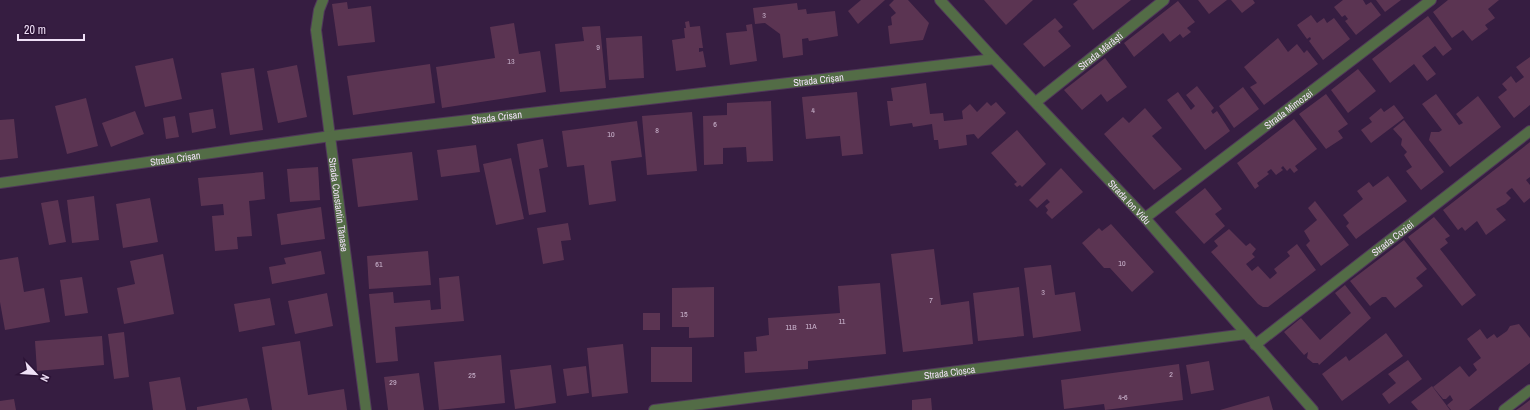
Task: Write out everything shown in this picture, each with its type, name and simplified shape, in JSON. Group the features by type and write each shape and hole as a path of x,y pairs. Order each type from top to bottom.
{"street":[{"name":"Strada Constantin Tănase","path":"323,0 319,10 316,30 366,410"},
{"name":"Strada Ion Vidu","path":"940,0 1145,218 1313,410"},
{"name":"Strada Mărăști","path":"1036,102 1164,0"},
{"name":"Strada Mimozei","path":"1145,218 1431,0"},
{"name":"Strada Crișan","path":"0,183 331,136 994,59"},
{"name":"Strada Coziei","path":"1255,345 1530,131"},
{"name":"Strada Cloșca","path":"654,410 1246,334"},
{"path":"1504,410 1530,390"}],"building":[{"path":"861,0 885,0 858,24 848,11"},
{"path":"894,0 908,0 929,23 923,40 890,44 888,26 892,25 891,17 896,13 889,5"},
{"path":"984,0 1033,0 1006,25"},
{"path":"1078,0 1131,0 1093,30 1073,4"},
{"path":"1198,0 1227,0 1209,14"},
{"path":"1231,0 1253,0 1255,3 1242,13"},
{"path":"1343,0 1363,0 1366,5 1371,2 1381,15 1356,35 1345,21 1348,19 1345,15 1342,17 1334,7"},
{"path":"1376,0 1401,0 1385,12"},
{"path":"1448,0 1499,0 1488,9 1495,18 1485,25 1488,29 1472,41 1463,30 1452,38 1433,12"},
{"path":"1178,1 1195,22 1187,28 1191,32 1183,38 1180,34 1170,42 1163,33 1134,57 1124,43"},
{"path":"347,2 348,9 371,6 375,42 338,46 332,4"},
{"path":"797,3 798,10 806,9 807,14 835,11 838,36 809,41 808,38 802,39 803,55 783,58 780,34 765,23 755,24 753,8"},
{"path":"1311,15 1317,23 1324,18 1327,23 1334,18 1350,39 1323,60 1309,41 1311,39 1310,37 1307,39 1297,25"},
{"path":"1428,16 1452,49 1443,56 1435,46 1422,56 1436,74 1427,81 1414,64 1390,83 1372,59"},
{"path":"1055,18 1063,27 1058,31 1071,46 1044,67 1023,44"},
{"path":"689,21 690,27 700,26 703,48 699,48 699,52 703,51 706,67 676,71 672,40 685,38 685,22"},
{"path":"514,23 519,54 540,51 546,92 442,108 436,67 495,58 490,27"},
{"path":"752,24 757,61 730,65 726,33 747,31 746,25"},
{"path":"600,26 606,88 560,92 555,44 584,41 582,27"},
{"path":"642,36 644,78 609,80 606,38"},
{"path":"1278,38 1288,52 1297,44 1304,53 1307,50 1318,64 1264,105 1250,87 1257,83 1244,67"},
{"path":"1530,57 1530,105 1514,118 1498,97 1507,90 1502,84 1511,76 1516,83 1524,77 1516,67"},
{"path":"173,58 182,99 145,107 135,66"},
{"path":"1105,58 1127,87 1107,102 1101,94 1082,110 1064,90"},
{"path":"430,64 435,103 353,115 347,76"},
{"path":"297,65 307,117 278,123 267,71"},
{"path":"254,68 263,130 230,135 221,73"},
{"path":"1358,69 1376,91 1348,113 1331,90"},
{"path":"926,83 930,114 943,113 944,121 963,119 962,111 970,104 977,112 987,102 991,106 996,102 1006,113 978,139 974,134 966,135 967,145 939,149 938,140 934,140 932,124 913,127 912,123 890,126 887,101 893,101 891,88"},
{"path":"1197,86 1214,108 1211,111 1213,114 1217,111 1230,131 1205,150 1167,100 1178,92 1191,110 1195,106 1186,95"},
{"path":"1243,87 1259,109 1234,128 1219,106"},
{"path":"857,92 863,154 842,156 840,136 806,139 802,97"},
{"path":"1326,94 1348,124 1338,131 1343,138 1326,149 1299,114"},
{"path":"1436,94 1459,125 1463,123 1456,114 1478,96 1501,127 1450,167 1429,140 1431,132 1439,132 1442,130 1422,104"},
{"path":"86,98 98,146 67,154 55,106"},
{"path":"771,101 773,161 747,162 746,147 723,148 723,164 704,165 703,116 727,115 727,103"},
{"path":"1394,105 1404,118 1371,143 1361,130 1372,122 1369,118 1381,108 1384,112"},
{"path":"1145,108 1162,128 1152,136 1182,169 1154,190 1104,134 1123,117 1129,123"},
{"path":"213,109 216,128 192,133 189,113"},
{"path":"135,111 144,134 111,147 102,123"},
{"path":"692,112 697,171 647,175 642,116"},
{"path":"175,116 179,137 166,139 163,118"},
{"path":"14,119 18,158 0,160 0,120"},
{"path":"1294,119 1317,149 1295,166 1298,170 1294,173 1290,168 1287,171 1283,166 1281,168 1283,170 1276,175 1271,169 1267,172 1269,174 1257,183 1259,186 1255,189 1237,163"},
{"path":"1404,120 1444,172 1421,190 1406,171 1412,167 1404,155 1407,152 1401,145 1402,139 1393,129"},
{"path":"637,121 642,157 611,161 616,201 589,205 584,165 567,167 562,131"},
{"path":"1017,130 1046,164 1022,187 1020,185 1017,187 1014,184 1017,182 991,153"},
{"path":"543,139 548,167 539,169 546,212 529,215 517,144"},
{"path":"1530,142 1530,177 1526,180 1530,185 1530,198 1524,203 1512,188 1506,193 1511,198 1505,204 1496,209 1506,220 1486,235 1477,221 1465,231 1462,227 1458,230 1443,210"},
{"path":"476,145 480,172 441,177 437,150"},
{"path":"412,152 418,200 358,207 352,159"},
{"path":"511,158 524,219 496,225 483,164"},
{"path":"318,167 320,200 290,202 287,169"},
{"path":"1061,168 1083,192 1052,219 1046,213 1048,210 1045,206 1050,202 1047,199 1037,208 1029,200"},
{"path":"263,172 265,199 249,201 252,236 237,237 238,249 215,251 212,216 224,215 223,204 201,206 198,178"},
{"path":"1388,176 1407,201 1356,239 1346,226 1349,223 1343,215 1363,199 1357,191 1369,182 1373,187"},
{"path":"1205,188 1222,209 1215,214 1225,226 1204,244 1175,212"},
{"path":"94,196 99,240 72,243 67,200"},
{"path":"150,198 158,242 123,248 116,204"},
{"path":"58,200 66,242 49,245 41,203"},
{"path":"1315,201 1349,245 1321,266 1306,245 1310,241 1304,231 1317,220 1308,208"},
{"path":"321,207 325,239 281,245 277,214"},
{"path":"1434,217 1450,236 1445,239 1448,243 1440,249 1476,295 1462,306 1408,237"},
{"path":"568,223 571,240 561,241 564,260 543,264 537,228"},
{"path":"1111,224 1154,272 1132,292 1110,268 1104,268 1082,243 1099,228 1102,231"},
{"path":"1229,229 1246,246 1250,243 1256,249 1252,254 1255,257 1246,264 1252,271 1258,266 1270,279 1277,273 1274,269 1290,256 1287,252 1297,244 1316,270 1268,307 1263,307 1258,304 1211,252 1218,246 1214,241"},
{"path":"1404,240 1427,269 1416,278 1423,286 1395,308 1386,297 1382,297 1370,306 1350,281"},
{"path":"934,249 941,305 969,301 973,344 903,352 891,254"},
{"path":"321,251 325,274 272,284 269,267 286,264 284,258"},
{"path":"428,251 431,285 369,289 367,256"},
{"path":"163,254 174,314 124,324 117,288 135,284 130,261"},
{"path":"18,257 24,292 44,288 50,322 5,330 0,302 0,260"},
{"path":"1051,265 1055,295 1075,292 1081,331 1033,338 1024,268"},
{"path":"459,276 464,321 395,327 398,361 376,363 369,294 393,292 394,303 430,300 431,310 441,309 439,278"},
{"path":"82,277 88,313 65,316 60,280"},
{"path":"880,283 886,354 808,361 808,369 745,373 744,352 757,351 756,337 769,335 768,318 840,313 838,286"},
{"path":"1345,285 1371,318 1319,365 1318,363 1313,363 1307,358 1308,352 1304,355 1284,332 1301,318 1320,340 1351,313 1335,293"},
{"path":"714,287 714,337 689,338 689,327 672,327 672,288"},
{"path":"1019,287 1024,336 978,341 973,293"},
{"path":"327,293 333,326 295,334 288,301"},
{"path":"270,298 275,325 239,332 234,304"},
{"path":"643,313 660,313 660,330 643,330"},
{"path":"1519,324 1530,338 1530,363 1469,410 1451,410 1447,405 1453,400 1450,395 1446,399 1443,399 1433,387 1460,366 1469,377 1477,370 1473,364 1481,358 1467,339 1480,329 1487,339 1494,334 1497,338 1507,331 1510,326"},
{"path":"124,332 129,377 114,379 108,334"},
{"path":"1386,333 1403,356 1342,401 1322,374 1346,356 1349,361"},
{"path":"102,336 104,365 37,371 35,341"},
{"path":"300,341 308,395 344,389 347,410 272,410 262,347"},
{"path":"623,344 628,393 592,397 587,348"},
{"path":"651,347 692,347 692,382 651,382"},
{"path":"501,355 505,403 439,410 434,362"},
{"path":"1408,360 1422,379 1389,404 1382,394 1396,383 1388,374"},
{"path":"1209,361 1214,390 1191,394 1186,365"},
{"path":"1179,364 1183,400 1105,410 1104,404 1064,409 1061,380"},
{"path":"551,365 556,403 515,409 510,370"},
{"path":"586,366 589,393 567,396 563,369"},
{"path":"419,373 424,410 388,410 384,377"},
{"path":"180,377 186,410 153,410 149,382"},
{"path":"1432,386 1450,410 1418,410 1411,402"},
{"path":"1269,396 1273,410 1220,410"},
{"path":"247,398 250,410 197,410 197,407"},
{"path":"931,398 932,410 912,410 912,400"},
{"path":"14,399 16,410 0,410 0,401"},
{"path":"1530,400 1530,410 1516,410 1522,406"}]}
